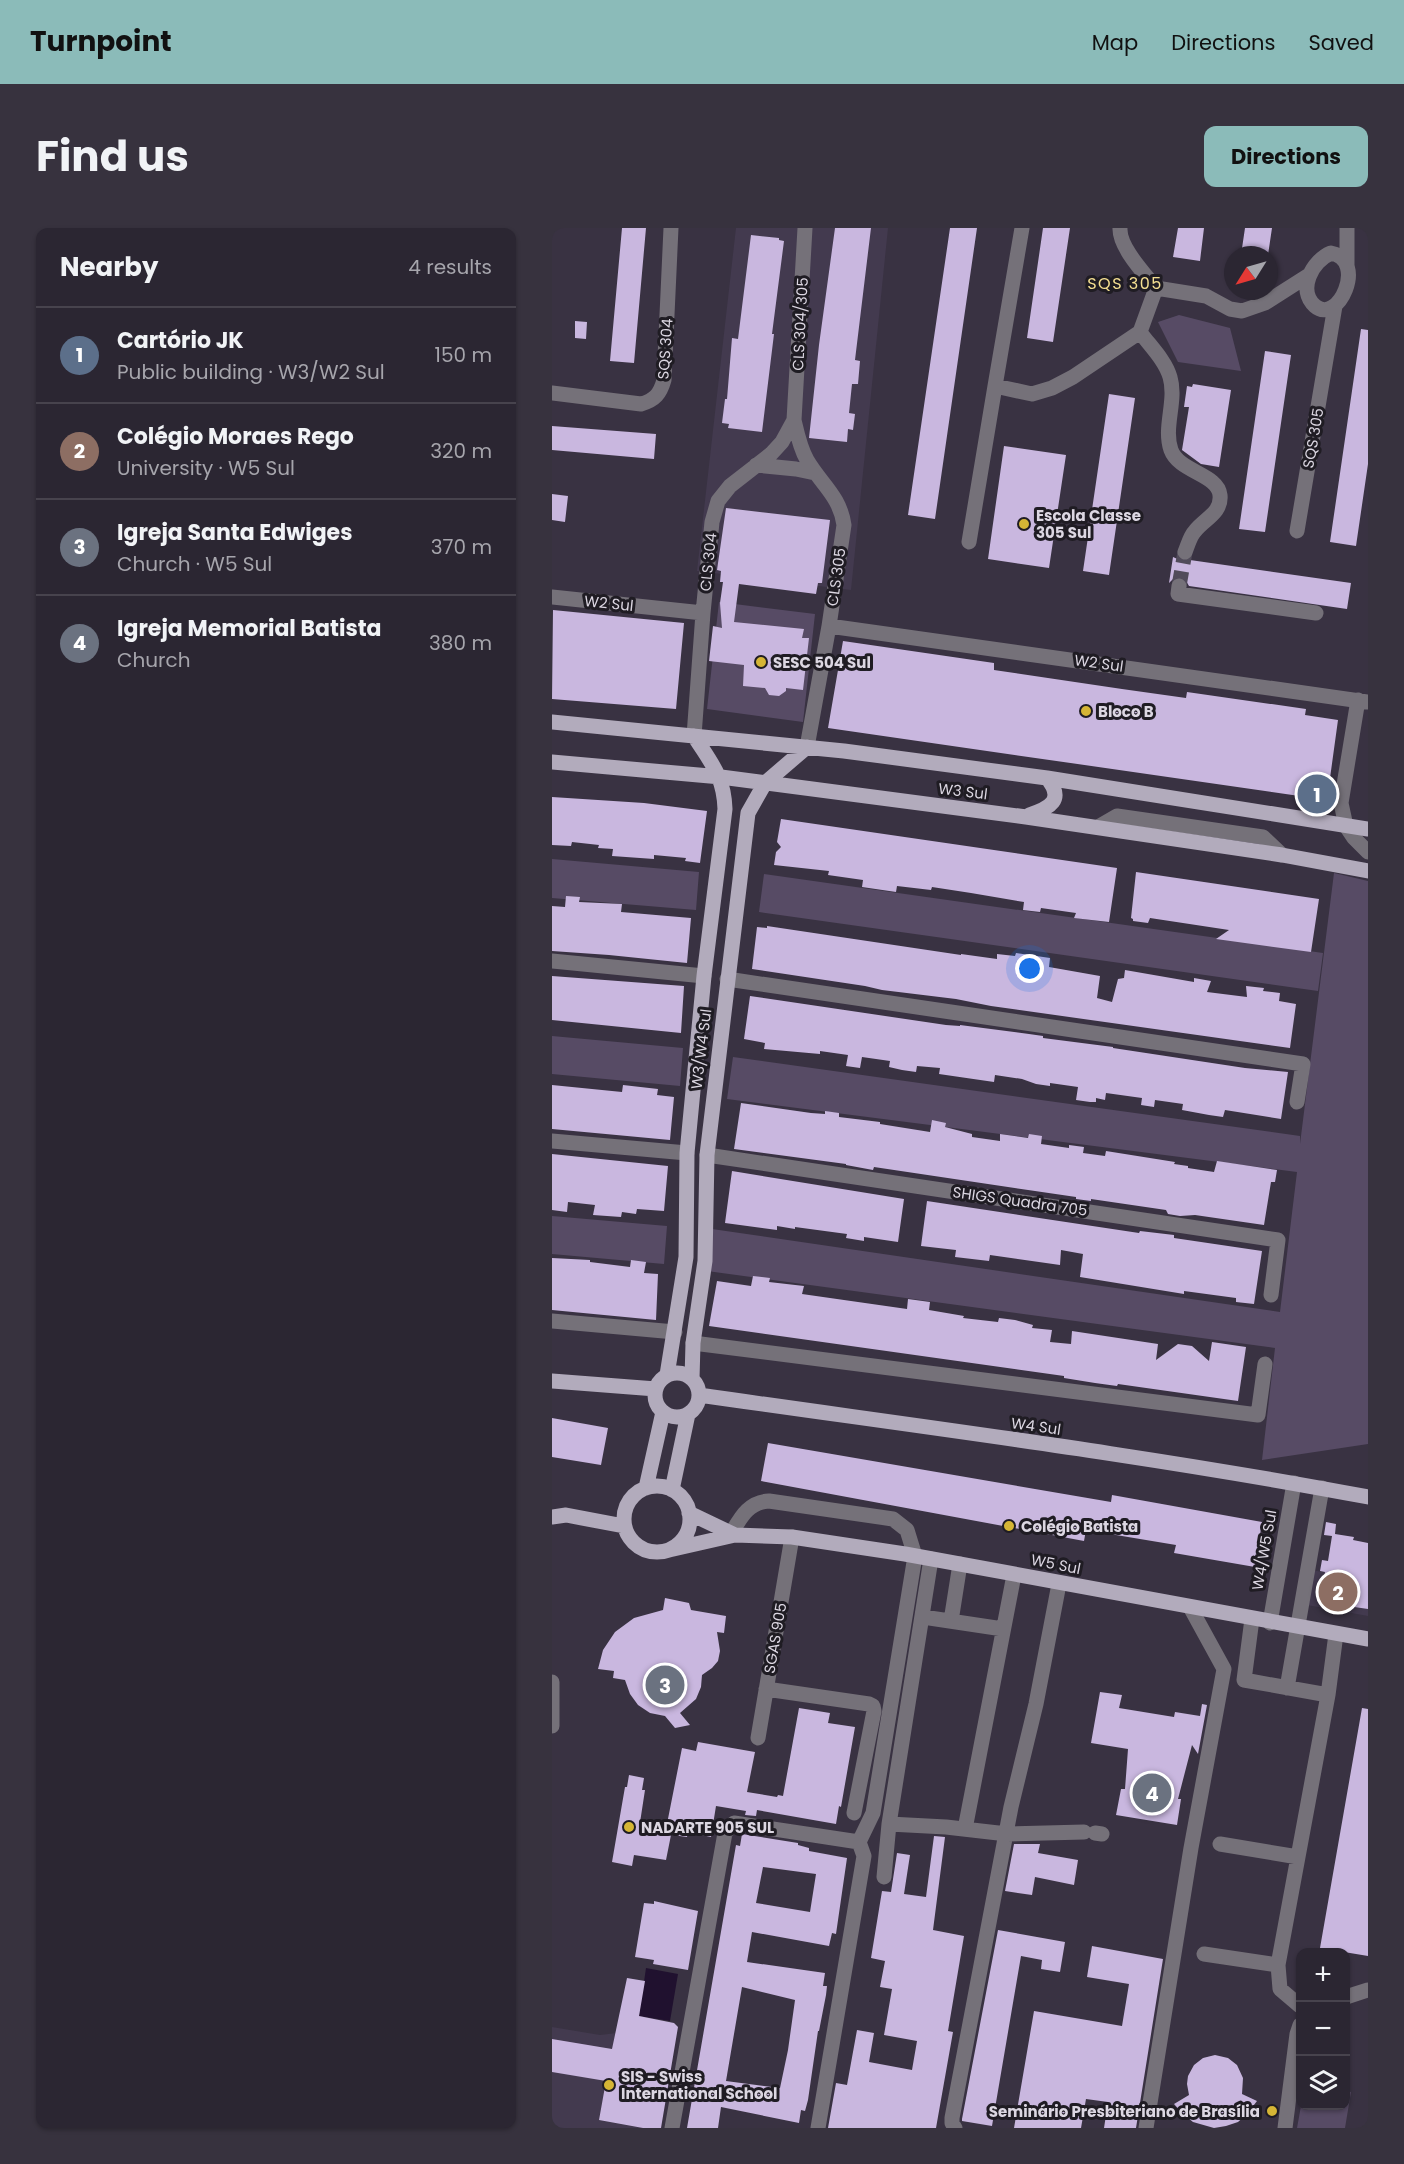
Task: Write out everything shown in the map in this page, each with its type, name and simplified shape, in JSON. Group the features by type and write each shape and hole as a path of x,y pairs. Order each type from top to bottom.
{"main road":[{"name":"W3 Sul","path":"552,722 807,747 1047,778 1368,829"},
{"name":"W3/W4 Sul","path":"667,1376 686,1257 687,1153 704,975 725,809 721,777 694,736"},
{"name":"W3/W4 Sul","path":"692,1379 693,1343 705,1261 706,1155 748,813 765,783 807,747"},
{"name":"W3 Sul","path":"552,762 721,777 1026,817 1282,855 1368,871"},
{"path":"1026,817 1045,810 1051,805 1056,793 1047,778"},
{"path":"717,882 738,886"},
{"path":"696,1072 716,1072"},
{"path":"686,1257 705,1261"},
{"path":"646,1488 663,1412 657,1401 656,1389 667,1376 680,1373 692,1379 699,1395 696,1406 688,1414 672,1490"},
{"path":"552,1381 656,1389"},
{"name":"W4 Sul","path":"699,1395 1294,1483 1368,1497"},
{"path":"663,1412 675,1416 688,1414"},
{"path":"655,1486 672,1490 680,1496 689,1513 688,1529 681,1541 669,1550 655,1552 641,1548 631,1539 624,1526 626,1507 631,1498 646,1488 655,1486"},
{"name":"W5 Sul","path":"689,1513 733,1533"},
{"path":"552,1517 566,1515 624,1526"},
{"name":"W5 Sul","path":"669,1550 733,1533 792,1537 915,1556 1270,1623 1368,1639"}],"street":[{"name":"SQS 304","path":"552,393 641,404 652,401 660,392 664,380 671,228"},
{"name":"CLS 304/305","path":"794,420 805,228"},
{"path":"969,542 1022,228"},
{"path":"1120,228 1120,235 1131,255 1155,288 1206,296 1230,309 1242,311 1288,298 1314,304 1326,310 1335,306 1347,287 1349,272 1345,228"},
{"path":"1265,303 1309,275 1317,262 1330,253 1345,228"},
{"path":"1330,253 1338,254 1347,265"},
{"path":"1309,275 1308,292 1314,304"},
{"path":"995,386 1032,394 1052,388 1140,332 1155,288"},
{"name":"SQS 305","path":"1314,304 1329,345"},
{"name":"SQS 305","path":"1297,531 1335,306"},
{"path":"1140,332 1163,362 1170,379 1169,437 1172,452 1181,464 1216,486 1220,496 1215,513 1195,531 1185,552"},
{"name":"CLS 304","path":"694,736 712,522 718,501 730,486 771,454 782,442 794,420"},
{"name":"CLS 305","path":"794,420 800,445 815,473 836,499 842,510 844,525 829,626 807,747"},
{"path":"756,465 815,473"},
{"path":"1179,586 1178,594 1316,613"},
{"name":"W2 Sul","path":"552,597 703,613"},
{"name":"W2 Sul","path":"829,626 1363,701"},
{"path":"1363,701 1341,803 1346,826 1368,852"},
{"path":"552,961 704,975"},
{"path":"727,979 1303,1064 1296,1102"},
{"path":"552,1141 687,1153"},
{"name":"SHIGS Quadra 705","path":"706,1155 1278,1240 1271,1295"},
{"path":"552,1321 675,1332"},
{"path":"693,1343 1258,1415 1265,1364"},
{"name":"W4/W5 Sul","path":"1270,1623 1294,1483"},
{"path":"1287,1688 1322,1488"},
{"path":"733,1533 750,1507 759,1501 769,1500 892,1519 907,1530 915,1556 873,1813 859,1842 864,1856 818,2128"},
{"name":"SGAS 905","path":"758,1738 792,1537"},
{"path":"884,1877 889,1824 931,1559"},
{"path":"951,1621 960,1564"},
{"path":"965,1829 1014,1575"},
{"path":"955,2128 952,2118 1007,1834 1059,1584"},
{"path":"1146,2128 1191,1848 1224,1669 1190,1607"},
{"path":"923,1617 1003,1629"},
{"path":"1252,1619 1244,1680 1328,1695"},
{"path":"1296,2003 1280,1989 1278,1965 1328,1695 1336,1634"},
{"path":"552,1682 552,1728"},
{"path":"766,1689 873,1706 874,1711 854,1813"},
{"path":"672,2128 725,1833 734,1823 859,1842"},
{"path":"889,1824 1007,1834 1094,1833"},
{"path":"1220,1844 1298,1857"},
{"path":"1204,1954 1278,1965"},
{"path":"1350,1996 1368,1990"},
{"path":"1285,2128 1296,2042"}],"shaded area":[{"path":"736,228 888,228 851,590 697,571"},
{"path":"1179,315 1230,328 1241,371 1178,362 1158,322"},
{"name":"SESC 504 Sul","path":"719,602 815,614 803,722 707,709"},
{"path":"552,859 699,872 696,910 552,898"},
{"path":"1334,873 1368,881 1368,1444 1262,1460 1275,1348 707,1271 712,1229 1280,1312 1297,1172 727,1099 733,1057 1300,1136 1300,1144"},
{"path":"764,874 1323,953 1318,991 759,912"},
{"path":"552,1036 683,1048 680,1086 552,1074"},
{"path":"552,1216 667,1226 664,1264 552,1254"},
{"path":"1311,1570 1368,1580 1368,1616 1307,1605"},
{"path":"646,1968 678,1974 670,2021 639,2016"},
{"name":"SIS - Swiss International School","path":"552,2027 600,2035 617,2033 657,2128 552,2128"},
{"path":"1300,2110 1348,2110 1345,2128 1297,2128"}],"building":[{"path":"622,228 646,228 634,363 610,361"},
{"path":"835,228 871,228 855,360 860,361 858,384 852,384 849,413 855,414 853,430 848,429 847,442 809,438"},
{"path":"950,228 977,228 935,519 908,515"},
{"path":"1043,228 1070,228 1053,342 1027,338"},
{"path":"1178,228 1204,228 1200,261 1173,257"},
{"path":"1245,228 1272,228 1269,246 1242,246"},
{"path":"751,235 779,238 784,241 762,432 728,428 729,424 722,423 725,399 727,399 732,338 738,339"},
{"path":"575,321 587,322 586,339 575,338"},
{"path":"1361,329 1368,330 1368,464 1356,546 1330,542"},
{"path":"1265,351 1291,355 1265,532 1239,529"},
{"path":"1193,384 1231,390 1219,467 1201,464 1182,450 1189,407 1184,407 1187,386 1192,387"},
{"path":"1109,394 1135,398 1109,575 1083,571"},
{"path":"552,426 656,434 654,459 552,450"},
{"name":"Escola Classe 305 Sul","path":"1004,446 1066,455 1049,568 988,559"},
{"path":"552,494 568,496 565,522 552,520"},
{"path":"726,508 830,520 822,583 818,583 816,594 739,584 734,622 804,629 802,638 809,638 803,690 786,688 786,691 779,696 769,695 765,688 743,686 744,665 709,661 713,626 722,628 720,603 723,582 720,582 721,571 717,570"},
{"path":"1173,557 1182,561 1190,560 1351,583 1347,609 1189,586 1181,576 1175,577 1169,583"},
{"path":"553,610 684,623 676,709 552,699"},
{"path":"843,641 994,663 994,670 1122,689 1186,698 1187,692 1306,709 1305,715 1338,720 1327,800 828,728"},
{"path":"552,797 644,803 707,811 700,863 685,861 686,858 654,855 654,859 612,856 613,849 598,848 599,845 572,842 571,846 552,845"},
{"path":"781,819 1117,868 1109,922 1074,918 1076,913 1041,908 1040,912 1023,910 1024,902 932,887 931,890 897,886 896,892 862,887 863,880 828,875 829,871 774,865 776,852 781,847 777,842"},
{"path":"1136,872 1319,899 1311,952 1216,939 1229,930 1150,918 1148,923 1133,921 1131,918"},
{"path":"566,896 580,897 579,902 622,904 621,912 691,918 687,963 552,951 552,906 565,907"},
{"path":"767,926 961,955 997,959 997,954 1015,956 1016,953 1050,958 1049,967 1100,976 1097,998 1112,1002 1118,979 1124,978 1125,970 1194,982 1194,978 1211,981 1207,992 1247,997 1246,986 1264,988 1263,991 1280,993 1279,1001 1296,1004 1290,1048 882,990 752,969 757,927 767,928"},
{"path":"552,976 684,986 681,1033 552,1020"},
{"path":"750,996 946,1025 1043,1036 1043,1038 1245,1068 1288,1072 1281,1119 1225,1110 1223,1117 1209,1115 1182,1110 1183,1104 1155,1100 1154,1107 1141,1105 1142,1098 1106,1093 1105,1100 1096,1098 1096,1102 1090,1102 1076,1100 1078,1087 1050,1083 1050,1086 1036,1084 1022,1079 995,1075 994,1082 939,1074 940,1068 917,1066 916,1072 889,1067 890,1061 862,1057 860,1068 846,1066 848,1055 820,1051 820,1054 764,1049 765,1043 744,1039"},
{"path":"552,1085 622,1092 623,1085 658,1089 657,1095 674,1097 670,1140 552,1129"},
{"path":"741,1103 811,1113 825,1114 825,1111 839,1113 839,1117 930,1132 932,1120 946,1123 945,1127 972,1134 972,1137 1000,1141 1000,1134 1028,1138 1029,1134 1042,1136 1041,1144 1069,1148 1069,1145 1084,1147 1083,1153 1105,1156 1106,1151 1175,1162 1174,1164 1188,1166 1188,1168 1214,1172 1217,1161 1277,1170 1275,1182 1271,1182 1264,1225 1195,1215 1180,1216 1168,1214 1166,1210 734,1149"},
{"path":"552,1154 668,1166 664,1211 637,1209 636,1214 622,1212 621,1217 593,1215 595,1205 568,1202 567,1212 552,1210"},
{"path":"732,1171 904,1199 898,1242 864,1237 864,1241 846,1238 847,1234 795,1227 795,1229 777,1226 777,1230 725,1223"},
{"path":"927,1201 1139,1233 1140,1231 1174,1235 1174,1238 1262,1251 1254,1304 1236,1302 1236,1298 1184,1291 1184,1294 1080,1277 1083,1254 1061,1250 1060,1265 990,1255 989,1261 955,1257 956,1250 921,1246"},
{"path":"552,1258 590,1260 590,1262 630,1267 631,1260 646,1262 644,1273 658,1274 656,1320 552,1310"},
{"path":"753,1276 770,1278 769,1282 804,1286 802,1294 907,1309 908,1299 930,1302 929,1310 964,1316 963,1318 998,1322 999,1318 1015,1320 1033,1325 1032,1328 1052,1330 1050,1342 1071,1344 1072,1331 1158,1344 1156,1360 1178,1344 1192,1346 1209,1361 1212,1342 1246,1347 1238,1401 1118,1384 1117,1386 1095,1383 1064,1378 1064,1376 709,1326 717,1281 751,1286"},
{"path":"552,1418 608,1428 601,1465 552,1457"},
{"path":"768,1443 1111,1502 1112,1495 1262,1522 1255,1567 1174,1553 1176,1545 1086,1530 1084,1541 761,1481"},
{"path":"1326,1522 1336,1524 1335,1534 1354,1537 1353,1540 1368,1543 1368,1609 1320,1602 1325,1572 1320,1571 1322,1560 1328,1561 1332,1536 1324,1535"},
{"path":"665,1598 689,1603 691,1610 726,1616 724,1633 717,1632 720,1651 718,1661 702,1675 701,1687 696,1699 680,1713 690,1725 675,1728 665,1716 650,1713 638,1705 630,1694 625,1680 613,1678 614,1671 598,1669 603,1650 615,1632 634,1618 663,1610"},
{"path":"1100,1692 1122,1695 1119,1708 1174,1717 1175,1712 1200,1716 1202,1704 1207,1705 1198,1754 1192,1745 1178,1799 1181,1799 1177,1825 1116,1815 1121,1789 1125,1789 1128,1749 1091,1743"},
{"path":"799,1708 830,1713 828,1723 855,1727 836,1824 757,1810 756,1816 745,1815 746,1811 716,1806 711,1837 688,1832 687,1837 665,1834 682,1748 696,1751 698,1742 755,1752 747,1792 783,1796"},
{"path":"1362,1708 1368,1709 1368,1956 1350,1953 1350,1948 1320,1948"},
{"name":"NADARTE 905 SUL","path":"629,1775 644,1778 642,1790 645,1790 639,1829 671,1835 666,1860 634,1855 632,1866 612,1862"},
{"path":"742,1834 798,1843 798,1845 809,1848 809,1851 847,1858 836,1934 832,1933 829,1946 752,1932 747,1962 825,1973 823,1986 827,1986 826,1995 818,2031 808,2100 805,2111 801,2110 799,2123 721,2107 718,2128 687,2128 736,1845 740,1846","holes":["763,1867 816,1874 810,1912 756,1903","742,1987 795,2000 780,2088 726,2081"]},
{"path":"934,1836 945,1837 933,1930 964,1936 948,2031 953,2032 936,2128 828,2128 836,2083 847,2085 857,2030 874,2033 869,2062 912,2070 917,2041 884,2035 892,1989 880,1987 885,1961 871,1958 882,1891 891,1892 897,1853 910,1855 904,1894 926,1897"},
{"path":"1014,1844 1040,1844 1038,1853 1078,1860 1074,1885 1035,1877 1032,1895 1005,1891"},
{"path":"654,1901 698,1911 688,1970 653,1964 654,1960 635,1957 644,1903 654,1904"},
{"path":"998,1930 1065,1942 1060,1972 1041,1969 1042,1960 1021,1956 992,2126 962,2121 962,2119"},
{"path":"1092,1946 1163,1959 1136,2128 1104,2128 1108,2102 1086,2099 1081,2128 1014,2128 1034,2011 1122,2026 1129,1984 1087,1977"},
{"name":"SIS - Swiss International School","path":"627,1978 645,1981 639,2016 674,2023 678,2027 661,2128 643,2128 599,2120 606,2081 552,2072 552,2039 612,2049"},
{"path":"1215,2055 1228,2058 1237,2065 1243,2078 1242,2094 1257,2101 1238,2122 1214,2128 1193,2122 1174,2104 1189,2095 1188,2076 1194,2065 1203,2058"}],"tunnel":[{"path":"1179,586 1185,552"}],"place":[{"name":"Escola Classe 305 Sul","path":"1024,524"},
{"name":"SESC 504 Sul","path":"761,662"},
{"name":"Bloco B","path":"1086,711"},
{"name":"Cartório JK","path":"1317,794"},
{"name":"Colégio Batista","path":"1009,1526"},
{"name":"Colégio Moraes Rego","path":"1338,1592"},
{"name":"Igreja Santa Edwiges","path":"665,1685"},
{"name":"Igreja Memorial Batista","path":"1152,1793"},
{"name":"NADARTE 905 SUL","path":"629,1827"},
{"name":"SIS - Swiss International School","path":"609,2085"},
{"name":"Seminário Presbiteriano de Brasília","path":"1272,2111"}],"district":[{"name":"SQS 305","path":"1125,283"}]}
